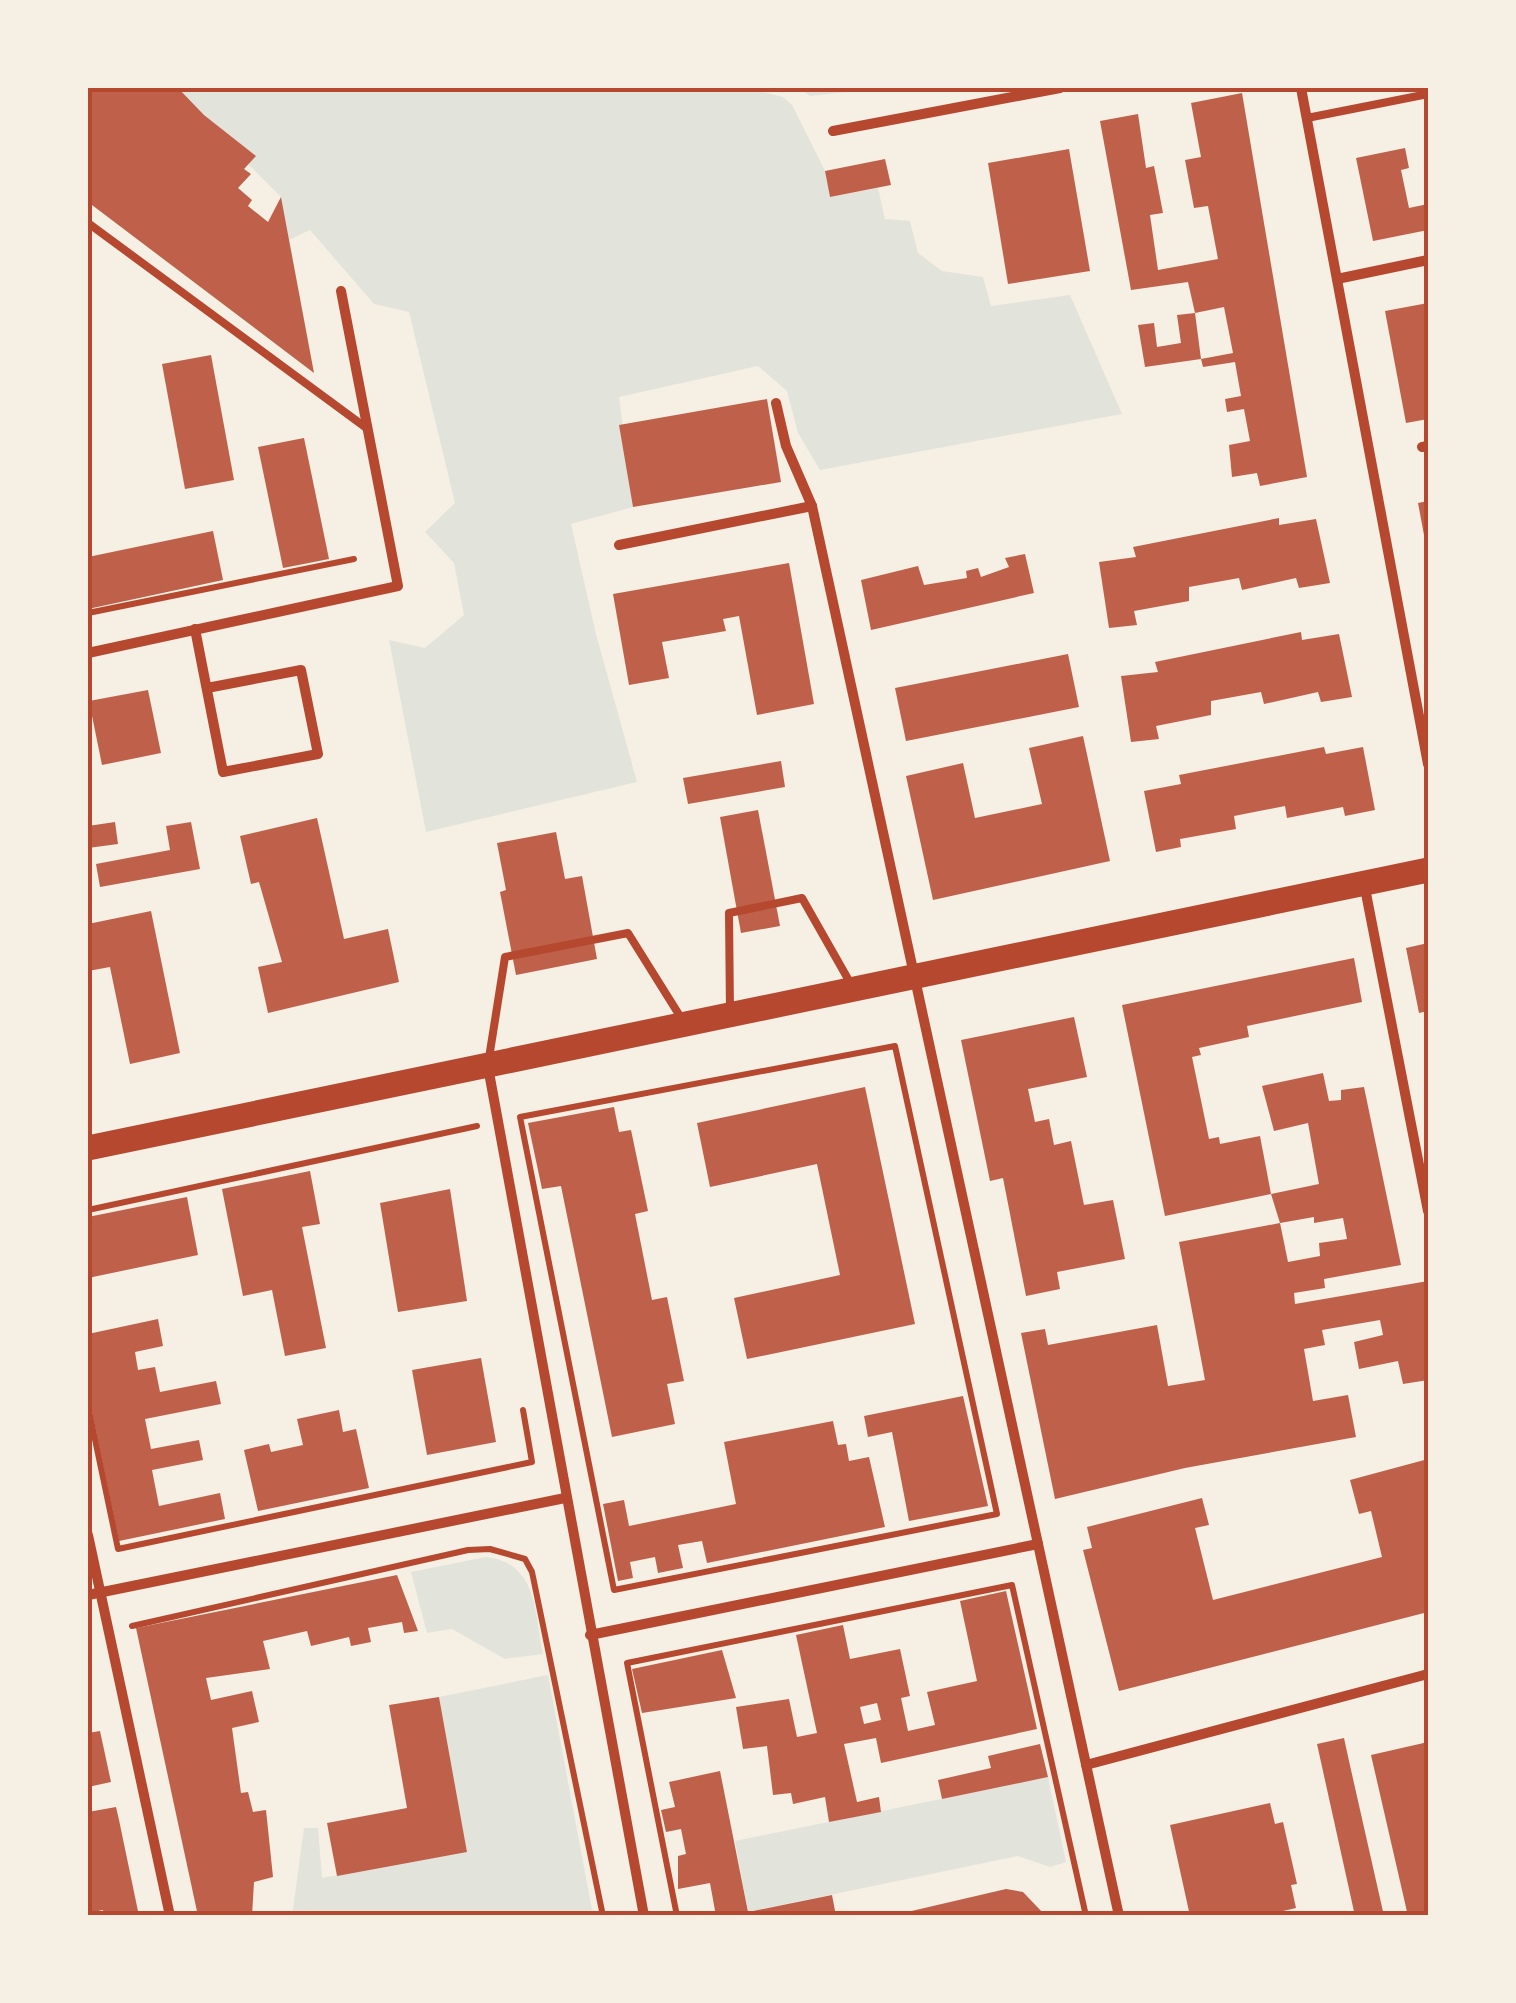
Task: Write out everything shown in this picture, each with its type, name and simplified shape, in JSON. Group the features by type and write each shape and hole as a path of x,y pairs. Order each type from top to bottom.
{"main road":[{"path":"88,1148 1428,870"}],"street":[{"path":"833,132 1060,88"},
{"path":"1301,88 1428,764"},
{"path":"1337,279 1428,260"},
{"path":"88,652 398,586 340,291"},
{"path":"776,403 786,446 812,506 1118,1916"},
{"path":"619,545 812,506"},
{"path":"196,629 207,688 223,772 318,754 302,670 207,688"},
{"path":"1364,884 1428,1211"},
{"path":"488,1066 644,1916"},
{"path":"94,1594 565,1498"},
{"path":"88,1535 94,1594 170,1916"},
{"path":"590,1635 1038,1544"},
{"path":"1086,1765 1428,1674"}],"lane":[{"path":"1307,118 1428,94"},
{"path":"88,223 365,427"},
{"path":"730,1015 729,913 802,898 854,990"},
{"path":"488,1066 505,958 628,933 686,1024"}],"path":[{"path":"88,613 354,559"},
{"path":"895,1046 996,1514 614,1590 520,1116 895,1046"},
{"path":"88,1210 477,1126 480,1143"},
{"path":"88,1406 118,1548 532,1462 522,1404"},
{"path":"136,1644 132,1625 468,1550 490,1548 525,1559 532,1572 603,1916"},
{"path":"676,1916 627,1663 1012,1585 1086,1916"}],"shaded area":[{"path":"178,88 747,88 783,97 792,105 825,171 830,197 878,188 885,219 910,221 918,253 942,271 983,277 991,306 1070,295 1122,414 820,470 798,433 787,391 758,366 619,397 633,507 571,524 596,634 637,782 426,832 389,640 425,648 464,615 454,563 425,532 455,503 409,312 374,304 310,230 289,240 281,197 248,164 255,155 204,115"},
{"path":"798,88 885,88 810,96"},
{"path":"486,1557 503,1561 525,1579 535,1606 543,1654 505,1659 452,1629 427,1633 411,1572"},
{"path":"548,1675 593,1915 292,1916 304,1828 318,1828 322,1878 467,1852 439,1697"},
{"path":"1048,1777 1066,1862 1050,1867 1018,1856 748,1912 735,1841"}],"building":[{"path":"88,88 178,88 204,115 256,156 244,169 251,174 238,188 252,200 248,206 268,222 281,197 314,373 88,202"},
{"path":"1242,93 1307,477 1260,486 1257,473 1232,477 1229,445 1250,441 1244,409 1227,412 1225,399 1241,396 1235,362 1203,367 1201,359 1233,353 1224,307 1195,313 1188,282 1131,290 1100,121 1138,114 1146,168 1154,166 1163,213 1150,215 1158,270 1218,259 1208,206 1194,208 1185,160 1201,157 1191,103"},
{"path":"1405,148 1409,168 1401,170 1409,208 1428,204 1428,230 1373,241 1356,158"},
{"path":"1069,149 1090,271 1008,284 988,163"},
{"path":"885,159 891,185 830,197 825,171"},
{"path":"1428,303 1428,419 1406,423 1385,311"},
{"path":"1195,313 1201,359 1145,367 1138,325 1154,323 1157,347 1181,343 1177,315"},
{"path":"211,355 234,480 185,489 162,364"},
{"path":"767,399 781,482 633,507 619,425"},
{"path":"304,438 329,559 283,568 258,447"},
{"path":"1428,501 1428,550 1427,551 1418,503"},
{"path":"1279,518 1279,525 1316,519 1330,583 1299,588 1296,578 1242,590 1239,578 1189,587 1189,601 1134,611 1137,625 1109,628 1099,562 1136,557 1133,547"},
{"path":"213,531 223,580 88,609 88,557"},
{"path":"1025,554 1034,593 871,630 861,580 918,566 924,585 967,578 966,571 978,568 981,577 1009,567 1005,558"},
{"path":"789,563 814,704 757,715 739,616 723,619 726,631 662,642 669,678 629,685 613,594"},
{"path":"1301,632 1302,640 1339,634 1352,697 1321,702 1318,692 1264,704 1261,692 1211,701 1211,715 1156,726 1159,739 1131,742 1121,676 1158,672 1155,662"},
{"path":"1068,654 1079,707 906,741 895,688"},
{"path":"148,690 161,753 102,765 89,701"},
{"path":"1083,736 1110,861 933,900 906,776 963,763 975,818 1042,804 1029,748"},
{"path":"1324,747 1326,754 1363,747 1375,810 1345,816 1343,807 1287,818 1285,806 1234,816 1236,829 1180,839 1181,847 1156,852 1144,791 1181,784 1179,775"},
{"path":"781,761 785,787 688,804 683,778"},
{"path":"758,810 780,926 741,933 720,817"},
{"path":"317,818 344,939 388,929 399,982 268,1013 258,967 282,962 259,882 251,884 240,836"},
{"path":"115,822 118,844 88,848 88,826"},
{"path":"191,822 200,869 100,887 96,864 170,850 166,826"},
{"path":"556,832 565,879 582,876 597,959 516,975 500,892 506,890 497,843"},
{"path":"151,911 180,1053 130,1064 110,967 88,971 88,924"},
{"path":"1428,943 1428,1011 1419,1013 1406,948"},
{"path":"1354,958 1362,1002 1247,1026 1249,1037 1199,1048 1201,1055 1192,1057 1209,1139 1219,1137 1220,1144 1260,1136 1271,1194 1165,1216 1122,1005"},
{"path":"1074,1017 1087,1077 1028,1089 1035,1122 1049,1119 1054,1145 1071,1141 1084,1205 1113,1200 1125,1259 1057,1272 1060,1289 1026,1296 1003,1178 990,1181 961,1040"},
{"path":"1323,1073 1329,1101 1341,1100 1341,1090 1364,1087 1401,1265 1324,1279 1325,1288 1294,1293 1295,1304 1428,1281 1428,1380 1403,1384 1398,1361 1359,1369 1354,1342 1383,1335 1380,1320 1322,1330 1325,1345 1304,1349 1313,1401 1348,1395 1356,1437 1185,1468 1055,1499 1021,1333 1045,1329 1048,1345 1157,1325 1168,1386 1205,1380 1179,1242 1280,1223 1271,1194 1319,1184 1308,1123 1274,1131 1262,1086","holes":["1314,1217 1314,1223 1343,1218 1347,1239 1319,1243 1320,1256 1288,1262 1280,1223"]},
{"path":"865,1087 915,1324 747,1359 734,1298 840,1275 817,1164 710,1187 697,1123"},
{"path":"614,1107 619,1132 631,1130 648,1211 635,1214 652,1300 667,1297 684,1381 667,1384 675,1424 612,1437 561,1186 542,1189 528,1123"},
{"path":"310,1171 320,1224 302,1227 326,1348 285,1356 272,1290 243,1296 222,1189"},
{"path":"450,1189 467,1301 398,1312 380,1203"},
{"path":"187,1197 198,1255 88,1278 88,1217"},
{"path":"158,1319 163,1346 135,1352 138,1370 155,1367 160,1392 216,1381 221,1404 145,1419 151,1449 199,1440 203,1460 152,1470 159,1506 220,1493 225,1519 119,1541 88,1393 88,1334"},
{"path":"481,1358 496,1442 427,1455 412,1370"},
{"path":"963,1396 988,1506 909,1521 892,1432 868,1437 864,1416"},
{"path":"339,1410 343,1432 356,1429 369,1488 258,1511 244,1450 269,1444 271,1452 303,1445 297,1419"},
{"path":"833,1421 838,1445 846,1444 849,1461 869,1457 885,1527 707,1563 702,1541 678,1545 683,1568 658,1573 655,1557 630,1562 633,1578 618,1581 603,1504 624,1500 629,1526 736,1504 724,1442"},
{"path":"1428,1459 1428,1612 1119,1691 1083,1550 1092,1548 1087,1527 1202,1498 1209,1525 1195,1528 1213,1600 1382,1557 1371,1511 1359,1514 1350,1480"},
{"path":"397,1575 418,1631 404,1633 402,1622 368,1628 371,1642 351,1646 349,1637 311,1646 307,1631 263,1641 270,1669 206,1678 211,1700 252,1691 259,1722 232,1728 241,1793 248,1792 253,1812 266,1810 273,1877 254,1882 252,1916 198,1916 136,1628"},
{"path":"1006,1591 1037,1729 881,1763 876,1738 844,1744 857,1802 879,1797 881,1812 829,1822 825,1797 793,1804 791,1793 773,1795 767,1746 743,1749 736,1707 789,1699 797,1737 817,1733 796,1635 843,1625 850,1659 900,1649 910,1696 901,1698 908,1731 935,1725 927,1692 977,1681 960,1601","holes":["877,1703 881,1720 864,1724 860,1707"]},
{"path":"722,1650 736,1698 642,1713 632,1669"},
{"path":"439,1697 467,1852 337,1876 327,1823 407,1808 389,1705"},
{"path":"100,1731 111,1782 88,1787 88,1733"},
{"path":"1344,1738 1384,1916 1355,1916 1317,1744"},
{"path":"1428,1742 1428,1916 1408,1916 1371,1755"},
{"path":"1040,1744 1048,1777 942,1799 938,1780 991,1768 988,1756"},
{"path":"720,1771 748,1912 832,1895 836,1916 716,1916 710,1883 678,1889 678,1856 686,1854 681,1829 666,1832 661,1810 675,1807 669,1782"},
{"path":"1270,1803 1275,1824 1283,1822 1297,1884 1291,1885 1296,1908 1261,1916 1190,1916 1170,1825"},
{"path":"116,1807 139,1916 104,1916 103,1910 88,1913 88,1812"},
{"path":"1006,1889 1023,1892 1043,1913 890,1916"}]}
